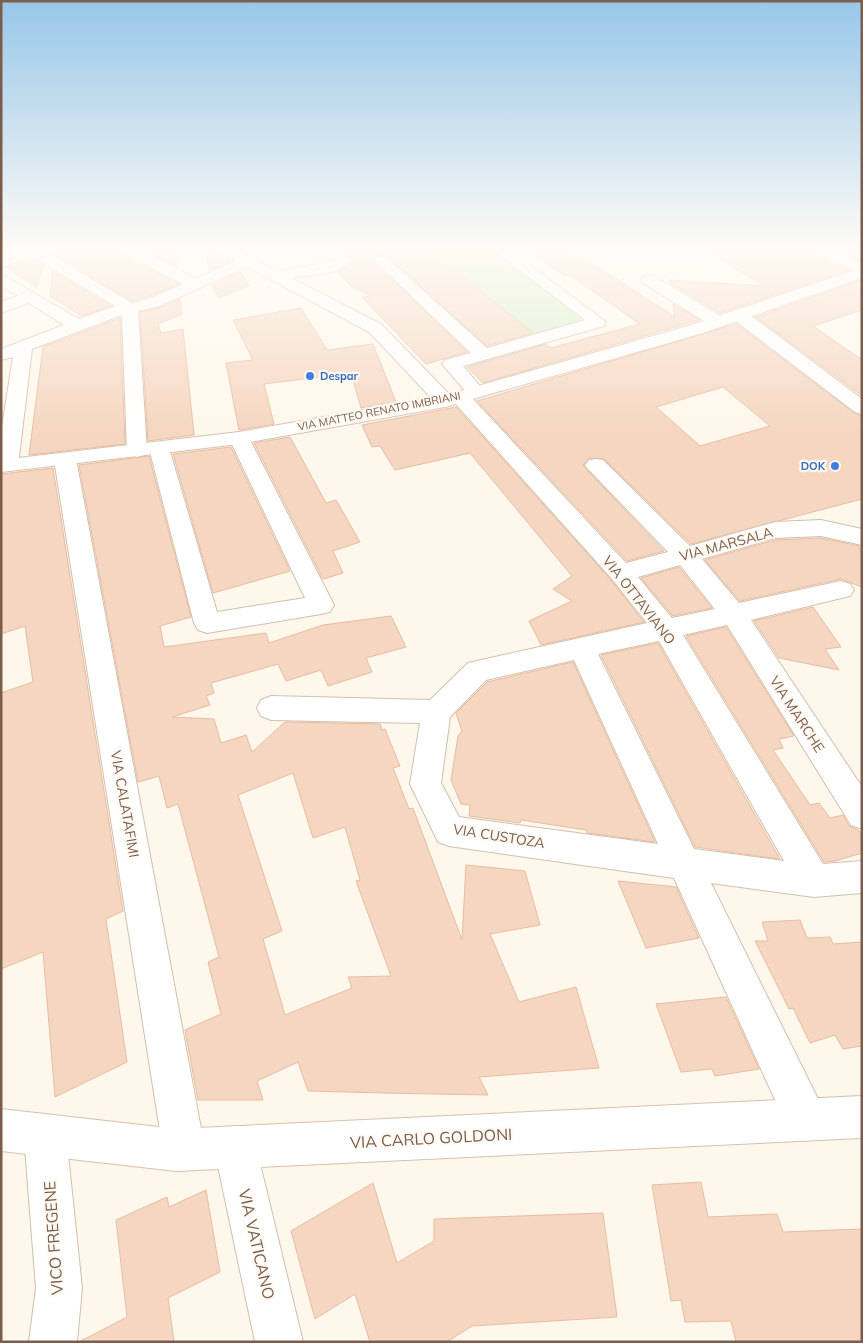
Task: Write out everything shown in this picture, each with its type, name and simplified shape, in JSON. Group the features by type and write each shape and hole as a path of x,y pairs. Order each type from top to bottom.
{"street":[{"path":"52,310 78,326"},
{"path":"1,355 125,310"},
{"path":"130,310 148,450 207,623 321,605 239,438"},
{"path":"340,310 375,328 460,396"},
{"path":"435,310 484,354"},
{"path":"460,396 451,364 598,322 581,310"},
{"path":"698,310 718,322"},
{"name":"VIA MATTEO RENATO IMBRIANI","path":"4,465 148,450 239,438 460,396 718,322 754,310"},
{"path":"738,315 862,408"},
{"path":"4,465 23,347"},
{"name":"VIA OTTAVIANO","path":"460,396 621,573 665,628 814,880"},
{"name":"VIA CALATAFIMI","path":"65,459 184,1150"},
{"name":"VIA MARCHE","path":"596,465 685,555 733,613 862,815"},
{"name":"VIA MARSALA","path":"621,573 775,530 821,528 862,537"},
{"path":"271,708 436,712 478,670 841,590"},
{"path":"581,647 806,1120"},
{"name":"VIA CUSTOZA","path":"436,712 425,784 449,831 814,880 862,878"},
{"name":"VIA CARLO GOLDONI","path":"1,1130 184,1150 862,1117"},
{"name":"VICO FREGENE","path":"45,1135 59,1288 53,1342"},
{"name":"VIA VATICANO","path":"235,1147 279,1342"}],"green space":[{"path":"504,310 570,310 581,318 581,320 535,335"}],"building":[{"path":"72,310 100,310 82,316"},
{"path":"151,310 181,310 182,314 158,324 161,333 183,329 194,435 148,441 140,312"},
{"path":"292,310 302,310 327,350 373,344 396,402 361,408 351,373 264,384 274,424 239,430 226,363 253,360 233,320"},
{"path":"374,310 423,310 467,352 426,364"},
{"path":"447,310 504,310 533,333 487,346"},
{"path":"620,310 664,310 675,317 674,310 682,310 699,320 483,383 467,367 546,344 551,348 640,324"},
{"path":"714,310 730,310 720,313"},
{"path":"777,310 862,310 813,326 862,360 862,396 756,317"},
{"path":"120,318 125,444 29,455 43,347"},
{"path":"736,324 854,413 862,416 862,499 691,544 604,459 589,458 583,465 664,551 627,561 477,401","holes":["723,387 770,426 700,446 656,407"]},
{"path":"456,407 611,580 644,622 541,645 529,621 572,601 553,589 572,576 470,453 395,470 380,446 372,447 362,425"},
{"path":"290,437 326,503 336,500 360,542 333,551 343,573 323,579 254,443"},
{"path":"231,447 290,571 213,593 173,454"},
{"path":"149,456 191,617 160,626 164,647 266,633 269,643 323,625 391,616 406,647 366,658 372,672 328,686 321,670 286,681 278,664 211,683 214,693 206,696 210,705 172,717 214,719 221,743 246,735 252,752 285,722 380,724 382,730 385,729 400,766 393,768 409,809 413,808 462,940 466,865 525,871 540,925 490,934 519,1002 576,987 599,1068 479,1077 488,1095 384,1093 308,1091 298,1062 257,1081 263,1100 198,1100 185,1030 221,1014 208,962 219,957 178,804 167,808 159,776 138,782 79,465","holes":["293,773 313,838 345,827 360,880 356,881 391,976 348,977 352,988 285,1015 263,939 282,931 238,795"]},
{"path":"53,468 123,911 106,919 127,1062 55,1097 43,952 1,969 1,693 33,682 25,626 1,634 1,474"},
{"path":"821,538 859,546 862,553 862,587 841,579 740,601 705,560 775,540"},
{"path":"679,567 712,608 673,616 641,578"},
{"path":"813,607 841,647 825,649 839,670 779,658 754,621"},
{"path":"726,627 794,736 779,739 783,748 773,750 810,805 819,803 830,818 843,815 849,826 858,830 862,835 862,853 835,861 824,862 686,636"},
{"path":"658,643 780,859 695,847 601,655"},
{"path":"573,662 655,842 587,833 586,830 521,820 520,823 469,816 470,805 461,804 451,780 458,736 462,731 456,713 487,682"},
{"path":"618,881 676,887 699,938 646,948"},
{"path":"800,920 807,938 830,937 833,944 862,942 862,1046 843,1049 835,1035 810,1043 793,1008 789,1009 755,941 768,941 762,922"},
{"path":"726,997 759,1069 715,1076 712,1069 681,1072 656,1004"},
{"path":"701,1182 708,1217 777,1214 783,1232 862,1229 862,1342 736,1342 731,1321 685,1322 681,1300 671,1301 652,1185"},
{"path":"373,1183 397,1263 434,1241 434,1219 603,1213 617,1317 472,1326 447,1342 370,1342 355,1294 315,1319 291,1231"},
{"path":"206,1190 220,1272 168,1298 174,1342 79,1342 127,1317 116,1220 167,1197 169,1207"}],"place":[{"name":"Despar","path":"310,376"},
{"name":"DOK","path":"835,466"}]}
